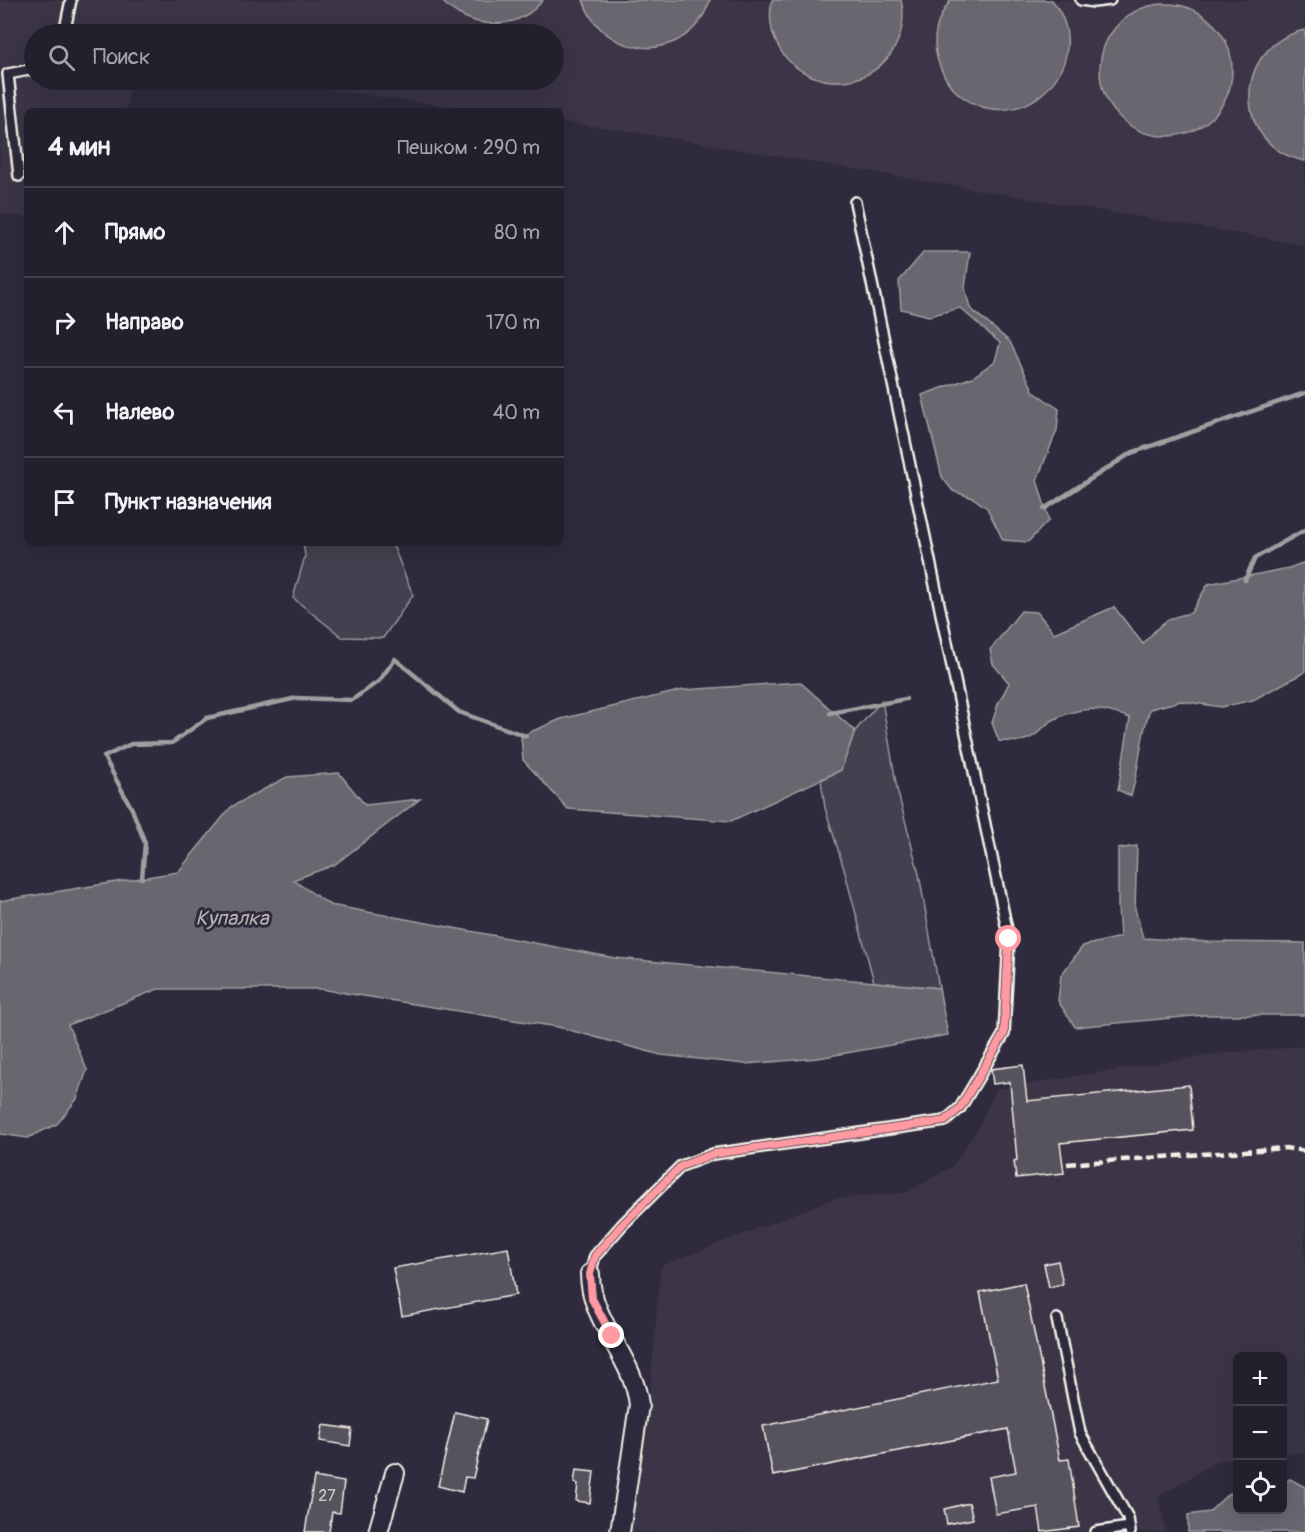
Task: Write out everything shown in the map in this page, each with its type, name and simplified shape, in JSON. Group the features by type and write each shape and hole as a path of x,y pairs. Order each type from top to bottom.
{"street":[{"path":"590,1274 592,1299 637,1389 639,1405 620,1532"},
{"path":"378,1532 395,1473"}],"lane":[{"path":"66,24 71,0"},
{"path":"1081,0 1094,2 1110,0"},
{"path":"19,176 8,74 24,71"},
{"path":"590,1274 595,1256 622,1225 681,1166 713,1154 945,1121 960,1108 1004,1034 1009,939 855,202"},
{"path":"1057,1319 1080,1433 1128,1518 1129,1529 1096,1532"}],"shaded area":[{"path":"0,0 1305,0 1305,245 623,130 564,122 564,108 461,108 329,90 564,90 564,24 24,24 24,90 129,90 126,108 24,108 24,217 0,213"},
{"path":"303,546 393,546 413,595 383,638 342,637 293,598 305,556"},
{"path":"882,700 897,789 919,874 939,988 874,982 825,808 821,780 841,770 855,731"},
{"path":"1305,1046 1305,1453 1287,1455 1287,1352 1233,1352 1233,1459 1217,1461 1158,1497 1166,1532 630,1532 649,1400 661,1266 832,1199 906,1193 953,1166 978,1128 996,1089 1215,1054"}],"water":[{"path":"441,0 543,0 532,11 520,18 492,24 465,17 452,10"},
{"path":"583,0 710,0 700,21 685,36 667,45 647,48 627,45 609,36 594,21"},
{"path":"772,0 901,0 903,19 901,31 894,49 877,68 856,79 834,81 812,76 793,65 779,48 771,26"},
{"path":"951,0 1052,0 1065,24 1067,48 1061,70 1048,89 1029,102 1007,109 984,107 960,95 949,84 942,71 935,45 939,21"},
{"path":"1166,4 1191,9 1213,23 1227,45 1232,70 1227,95 1213,117 1191,131 1166,136 1141,131 1119,117 1105,95 1100,70 1105,45 1119,23 1141,9"},
{"path":"1305,30 1305,161 1281,152 1264,137 1253,117 1250,96 1253,74 1264,55 1281,39"},
{"path":"924,252 970,252 965,288 970,308 1010,342 1034,392 1059,409 1057,430 1037,480 1049,520 1028,542 1003,540 987,508 973,498 953,491 942,477 922,395 973,377 995,361 1000,343 960,308 929,316 901,309 899,281"},
{"path":"1305,562 1305,672 1253,700 1221,707 1181,701 1150,709 1131,796 1118,790 1130,718 1100,710 1082,710 1053,720 1034,736 1025,740 999,741 992,723 998,704 1009,683 993,664 990,650 1021,611 1037,612 1054,633 1114,607 1143,644 1163,623 1174,617 1191,613 1208,584 1289,568"},
{"path":"800,682 855,731 841,770 731,821 568,809 523,760 521,736 561,719 683,690"},
{"name":"Купалка","path":"339,773 365,805 420,799 334,865 293,880 330,905 615,958 939,988 948,1035 818,1058 745,1064 661,1055 558,1027 320,989 158,989 68,1025 87,1070 77,1099 57,1124 28,1138 0,1134 0,901 178,872 231,807 287,777"},
{"path":"1137,846 1135,909 1143,938 1209,942 1305,943 1305,1015 1204,1015 1075,1027 1058,1001 1061,975 1083,946 1120,937 1118,849"},
{"path":"1290,1479 1305,1487 1305,1532 1188,1532 1188,1515 1209,1512 1229,1493 1233,1494 1233,1514 1287,1514 1287,1481"}],"building":[{"path":"1023,1065 1027,1101 1189,1085 1193,1130 1060,1143 1064,1173 1016,1178 1014,1161 1017,1160 1010,1082 993,1084 991,1069"},
{"path":"508,1248 516,1295 402,1316 393,1268"},
{"path":"1058,1261 1063,1284 1049,1287 1044,1264"},
{"path":"1024,1283 1060,1460 1069,1459 1079,1527 1042,1532 1038,1507 996,1514 989,1477 1016,1472 1008,1429 773,1476 763,1426 998,1379 980,1292"},
{"path":"455,1412 487,1419 473,1478 465,1477 462,1492 438,1486"},
{"path":"323,1425 352,1429 350,1446 320,1441"},
{"path":"576,1470 594,1472 590,1503 576,1501 578,1484 574,1483"},
{"path":"314,1477 344,1482 340,1513 332,1512 329,1532 305,1532"},
{"path":"969,1503 973,1519 947,1524 944,1509"}],"waterway":[{"path":"1044,509 1131,453 1305,393"},
{"path":"1245,580 1255,558 1305,530"},
{"path":"142,878 145,843 132,809 104,757 131,744 172,743 207,718 297,698 352,700 379,681 395,659 459,712 526,736"},
{"path":"830,713 906,699"}],"railway":[{"path":"1067,1164 1285,1148 1305,1151"}],"route":[{"path":"612,1336 592,1299 590,1274 595,1256 622,1225 681,1166 713,1154 945,1121 960,1108 1004,1034 1009,939"}]}
